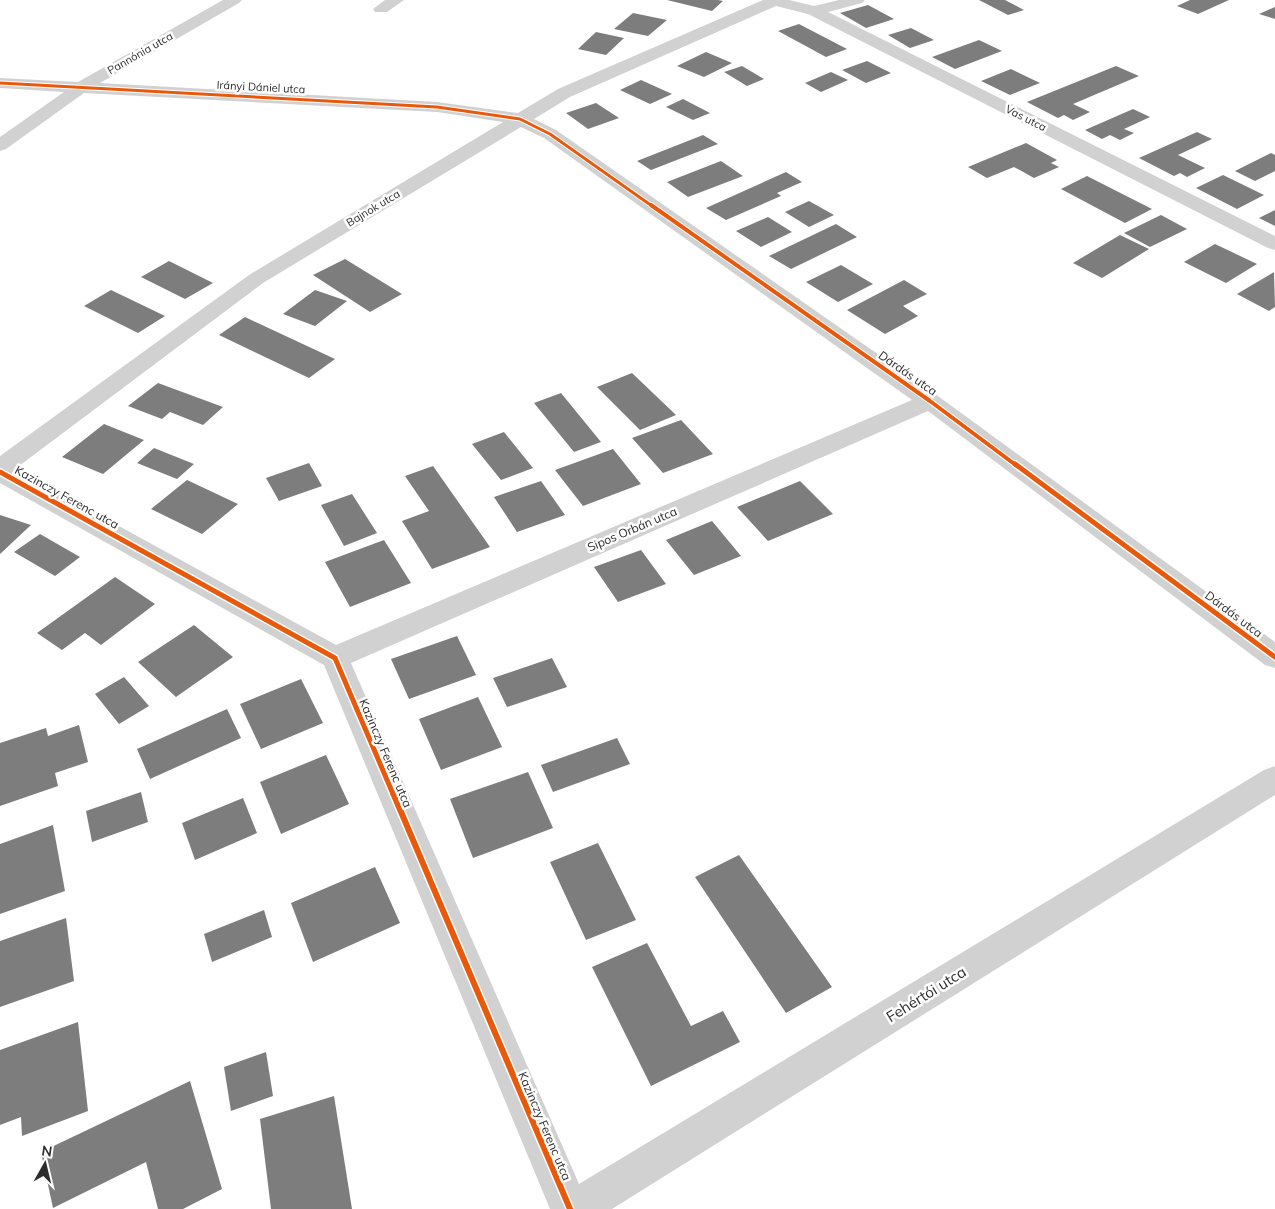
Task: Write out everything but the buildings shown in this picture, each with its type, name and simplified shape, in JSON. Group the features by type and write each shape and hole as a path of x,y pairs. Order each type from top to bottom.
{"street":[{"name":"Pannónia utca","path":"0,145 80,88 234,0"},
{"path":"381,9 396,0"},
{"name":"Vas utca","path":"774,0 814,11 1275,244"},
{"name":"Bajnok utca","path":"0,468 256,279 520,119 564,93 774,0"},
{"path":"814,11 857,0"},
{"name":"Irányi Dániel utca","path":"0,83 437,107 520,119"},
{"name":"Dárdás utca","path":"520,119 550,134 930,400 1275,657"},
{"name":"Sipos Orbán utca","path":"335,658 930,400"},
{"name":"Kazinczy Ferenc utca","path":"0,472 335,658 570,1209"},
{"name":"Fehértói utca","path":"576,1209 1275,779"}],"cycle path":[{"path":"0,83 437,107 520,119 550,134 930,401 1275,657"},
{"path":"0,472 335,658 570,1209"}]}
